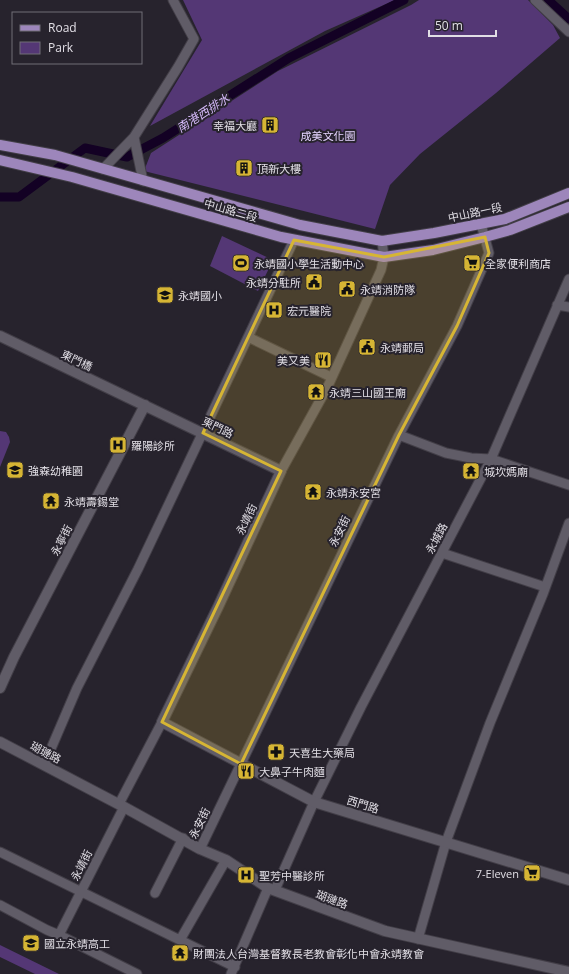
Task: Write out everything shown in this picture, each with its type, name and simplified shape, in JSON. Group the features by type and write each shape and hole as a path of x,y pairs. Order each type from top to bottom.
{"main road":[{"name":"中山路二段","path":"0,145 55,155 300,225 382,241"},
{"name":"中山路二段","path":"0,160 72,177 294,240 384,257"},
{"name":"中山路一段","path":"382,241 505,219 569,193"},
{"path":"384,257 433,250 485,237 510,230 569,208"}],"street":[{"path":"103,169 134,137 194,39 173,0"},
{"path":"535,0 569,32"},
{"path":"134,137 143,181"},
{"name":"永安街","path":"200,849 399,435 457,326 489,253 481,224"},
{"path":"44,765 77,688 138,568 294,240"},
{"name":"永靖街","path":"59,935 218,607 281,471 328,386 381,270 384,257 382,241"},
{"name":"永城路","path":"233,970 271,889 368,694 491,459 569,279"},
{"path":"557,305 569,307"},
{"name":"東門橋","path":"0,336 145,405"},
{"path":"248,337 331,377"},
{"name":"東門路","path":"145,405 281,471"},
{"name":"永寧街","path":"0,688 21,644 145,405"},
{"path":"399,435 446,453 471,458 491,459 569,485"},
{"path":"418,939 446,842 490,723 521,649 569,523"},
{"path":"442,553 545,587"},
{"name":"西門路","path":"162,722 314,802 569,880"},
{"name":"瑚璉路","path":"0,742 183,838 200,849 226,860 271,889 295,899 384,931 569,972"},
{"path":"155,893 183,838"},
{"path":"0,852 180,940 233,970"},
{"path":"180,940 226,860"},
{"path":"0,905 137,974"}],"highlighted area":[{"path":"485,237 489,253 457,326 399,435 241,764 162,722 281,471 203,433 294,240 384,257"}],"green space":[{"path":"183,0 395,0 325,31 150,126 202,40"},
{"name":"成美文化園","path":"419,0 528,0 553,25 560,38 496,93 420,154 390,185 375,229 144,171 151,153 278,71"},
{"name":"永靖國小學生活動中心","path":"222,236 273,260 258,291 210,266"},
{"path":"0,431 6,432 10,442 0,467"},
{"path":"0,945 59,974 35,974 0,957"}],"waterway":[{"name":"南港西排水","path":"0,197 19,197 85,148 127,157 163,138 289,58 404,0"},
{"name":"南港西排水","path":"548,0 569,19"}],"place":[{"name":"幸福大廳","path":"270,125"},
{"name":"頂新大樓","path":"244,168"},
{"name":"永靖國小學生活動中心","path":"241,263"},
{"name":"全家便利商店","path":"472,263"},
{"name":"永靖分駐所","path":"314,282"},
{"name":"永靖消防隊","path":"347,289"},
{"name":"永靖國小","path":"165,295"},
{"name":"宏元醫院","path":"274,310"},
{"name":"永靖郵局","path":"367,347"},
{"name":"美又美","path":"323,360"},
{"name":"永靖三山國王廟","path":"316,392"},
{"name":"羅陽診所","path":"118,445"},
{"name":"強森幼稚園","path":"15,470"},
{"name":"城坎媽廟","path":"471,471"},
{"name":"永靖永安宮","path":"313,492"},
{"name":"永靖壽錫堂","path":"51,501"},
{"name":"天喜生大藥局","path":"276,752"},
{"name":"大鼻子牛肉麵","path":"246,771"},
{"name":"7-Eleven","path":"532,873"},
{"name":"聖芳中醫診所","path":"246,875"},
{"name":"國立永靖高工","path":"31,943"},
{"name":"財團法人台灣基督教長老教會彰化中會永靖教會","path":"180,953"}]}
